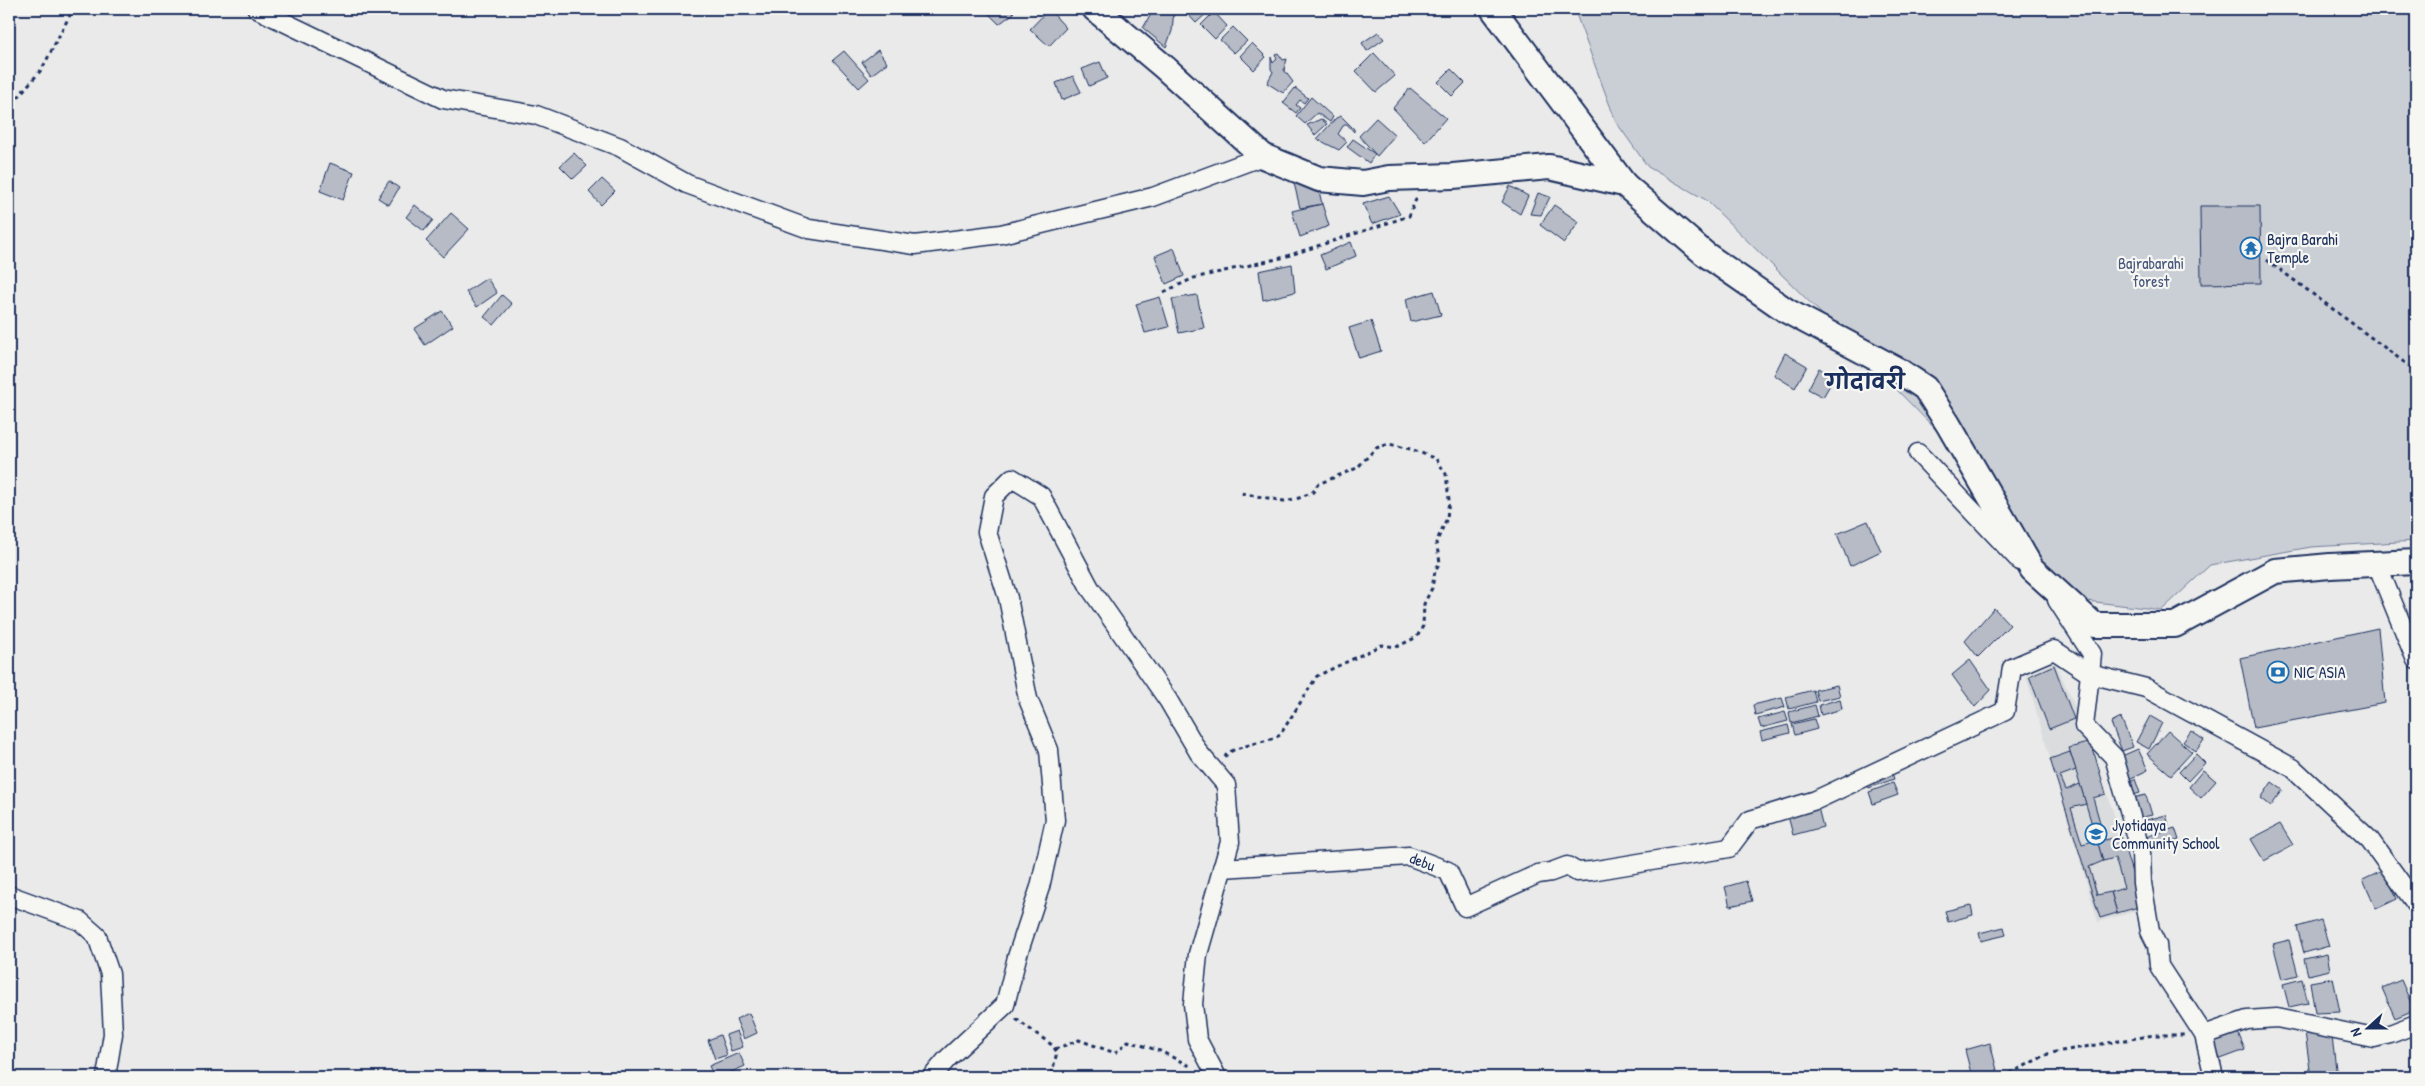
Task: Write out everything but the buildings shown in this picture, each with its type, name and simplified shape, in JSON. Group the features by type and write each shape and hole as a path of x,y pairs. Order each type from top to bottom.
{"street":[{"path":"257,9 443,99 536,115 620,147 687,184 809,229 915,245 1001,234 1153,197 1263,156"},
{"path":"1094,9 1164,67 1263,156 1319,178 1363,183 1389,178 1448,177 1549,167 1624,184"},
{"path":"1493,9 1624,184 1705,254 1787,310 1898,370 1925,388 2032,569 2094,625 2175,625 2275,571 2416,562"},
{"path":"1918,453 2060,603 2092,654 2084,726 2114,757 2141,852 2142,883 2150,931 2157,945 2159,966 2204,1035 2214,1077"},
{"path":"932,1077 947,1059 1005,1005 1017,957 1040,887 1056,820 1049,750 1028,699 1008,598 987,532 994,496 1012,478 1041,496 1090,588 1168,700 1199,753 1226,785 1230,842 1198,954 1193,1004 1197,1039 1217,1077"},
{"path":"2377,564 2416,660"},
{"name":"debu","path":"1222,868 1409,856 1448,872 1465,907 1538,874 1551,872 1567,866 1577,872 1591,871 1729,848 1750,820 1816,800 2005,711 2012,668 2054,650 2090,674"},
{"path":"2090,674 2146,688 2293,768 2370,840 2416,904"},
{"path":"9,895 80,921 97,936 110,974 113,1034 106,1077"},
{"path":"2204,1035 2247,1020 2277,1018 2374,1038 2416,1024"}],"path":[{"path":"9,111 22,92 42,69 73,9"},
{"path":"1164,292 1194,278 1281,258 1409,216 1419,192"},
{"path":"2267,260 2416,371"},
{"path":"1226,785 1225,754 1231,750 1271,740 1280,735 1317,676 1382,645 1396,647 1417,637 1423,626 1424,604 1432,588 1434,571 1440,562 1436,543 1447,518 1449,500 1446,474 1436,459 1389,444 1376,448 1357,468 1318,484 1313,492 1299,498 1284,501 1240,493"},
{"path":"1005,1005 1013,1017 1052,1045 1057,1052 1051,1077"},
{"path":"2003,1077 2050,1053 2154,1034 2204,1035"},
{"path":"1055,1049 1079,1040 1115,1053 1128,1040 1160,1051 1194,1068"}],"shaded area":[{"name":"Jyotidaya Community School","path":"2055,662 2090,739 2144,909 2098,922 2026,676"}],"green space":[{"name":"Bajrabarahi forest","path":"1577,9 2416,9 2416,541 2311,547 2210,565 2162,610 2087,601 2040,560 1952,446 1843,335 1706,200 1648,167 1616,122 1576,14"}],"place":[{"name":"Bajra Barahi Temple","path":"2251,248"},
{"name":"NIC ASIA","path":"2278,672"},
{"name":"Jyotidaya Community School","path":"2096,834"}],"district":[{"name":"गोदावरी","path":"1865,382"}]}
